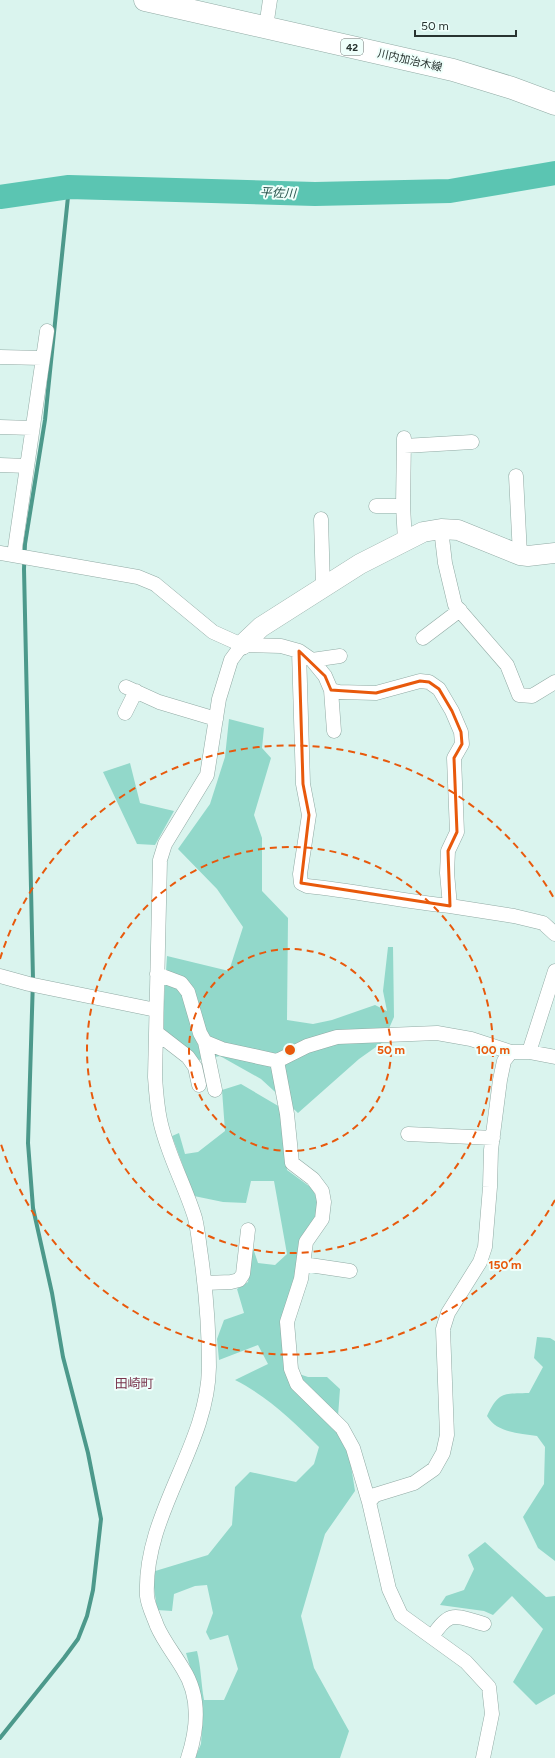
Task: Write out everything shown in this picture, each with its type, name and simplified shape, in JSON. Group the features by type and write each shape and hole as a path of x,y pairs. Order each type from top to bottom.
{"main road":[{"name":"川内加治木線","path":"145,0 453,70 512,88 555,104"}],"street":[{"path":"266,27 270,0"},
{"path":"46,331 16,556 138,577 155,584 213,632 242,645 281,646 299,651 312,660 325,676 331,690 334,731"},
{"path":"0,357 42,358"},
{"path":"0,427 32,428"},
{"path":"405,541 403,506 404,442 472,442"},
{"path":"0,465 27,466"},
{"path":"516,476 520,555"},
{"path":"376,506 403,506"},
{"path":"320,519 323,587"},
{"path":"441,529 445,563 456,605 507,665 519,695 532,696 555,682"},
{"path":"188,1758 196,1723 195,1696 185,1671 161,1635 147,1598 147,1569 154,1536 197,1426 204,1403 209,1367 205,1283 195,1219 176,1170 160,1122 155,1077 160,860 165,844 207,775 219,699 231,660 242,645 262,627 360,564 424,532 441,529 458,530 520,555 528,556 555,553"},
{"path":"423,638 460,610"},
{"path":"299,651 303,784 309,815 300,883 307,886 514,916 543,924 555,934"},
{"path":"312,660 340,656"},
{"path":"331,690 339,692 376,693 420,680 429,682 438,690 452,711 461,732 462,744 454,758 457,832 448,851 447,873 450,906"},
{"path":"126,713 131,689 159,702 216,719"},
{"path":"529,1052 555,971"},
{"path":"157,974 180,983 188,992 200,1033 205,1042 215,1090"},
{"path":"0,976 33,985 156,1010"},
{"path":"157,1033 188,1057 196,1067 199,1085"},
{"path":"205,1042 222,1049 277,1061 308,1046 337,1037 436,1033 471,1038 511,1052 529,1052 555,1057"},
{"path":"369,1502 375,1495 414,1483 434,1469 443,1453 447,1435 443,1329 448,1313 480,1262 485,1247 493,1138 504,1062 511,1052"},
{"path":"277,1061 287,1114 292,1163 313,1179 322,1191 324,1202 322,1219 306,1242 301,1279 288,1322 291,1369 297,1384 342,1428 353,1448 369,1502 389,1590 401,1615 466,1662 488,1687 492,1714 483,1758"},
{"path":"408,1134 493,1138"},
{"path":"205,1283 231,1282 239,1280 243,1274 248,1230"},
{"path":"303,1267 343,1274"},
{"path":"432,1637 441,1622 450,1617 461,1617 484,1624"}],"highlighted area":[{"path":"299,651 325,676 331,690 376,693 420,681 429,682 439,689 452,711 461,732 462,744 454,758 457,832 448,851 450,906 301,883 309,815 303,784"}],"green space":[{"path":"229,719 264,728 262,748 271,758 254,815 262,838 262,891 288,918 287,1020 313,1024 332,1020 375,1005 387,1011 383,991 388,947 393,947 394,1017 383,1042 359,1059 298,1113 261,1079 220,1056 199,1060 164,1030 167,956 229,971 243,927 217,889 178,849 210,804 225,757"},
{"path":"130,763 140,803 174,811 155,845 137,844 103,772"},
{"path":"241,1084 280,1107 287,1170 313,1189 318,1203 284,1369 308,1377 327,1377 340,1389 337,1430 349,1453 355,1491 325,1534 301,1616 314,1668 349,1731 340,1758 195,1758 201,1744 203,1711 186,1653 197,1651 204,1700 224,1700 238,1669 228,1635 210,1640 206,1632 213,1613 207,1585 195,1586 174,1594 172,1611 157,1610 152,1572 208,1555 232,1525 235,1487 250,1472 296,1482 314,1464 319,1447 269,1401 247,1386 235,1380 268,1364 258,1345 219,1360 217,1339 224,1320 244,1313 237,1289 248,1282 253,1248 258,1263 275,1265 287,1254 274,1181 251,1181 246,1203 223,1202 194,1196 172,1136 179,1133 185,1154 198,1152 225,1131 222,1090"},
{"path":"537,1337 550,1338 555,1341 555,1561 538,1548 523,1517 544,1484 545,1447 537,1436 502,1429 491,1422 487,1416 499,1398 508,1394 529,1393 543,1367 534,1358"},
{"path":"485,1542 546,1597 555,1596 555,1694 536,1705 513,1682 543,1629 512,1596 493,1615 484,1611 440,1605 446,1596 464,1590 474,1569 468,1555"}],"waterway":[{"name":"平佐川","path":"0,197 69,187 315,194 450,191 555,173"},
{"path":"0,1738 78,1639 87,1616 93,1590 101,1519 88,1453 63,1357 52,1293 33,1208 28,1143 33,979 24,569 25,544 45,420 69,187"}],"district":[{"name":"田崎町","path":"134,1383"}]}
